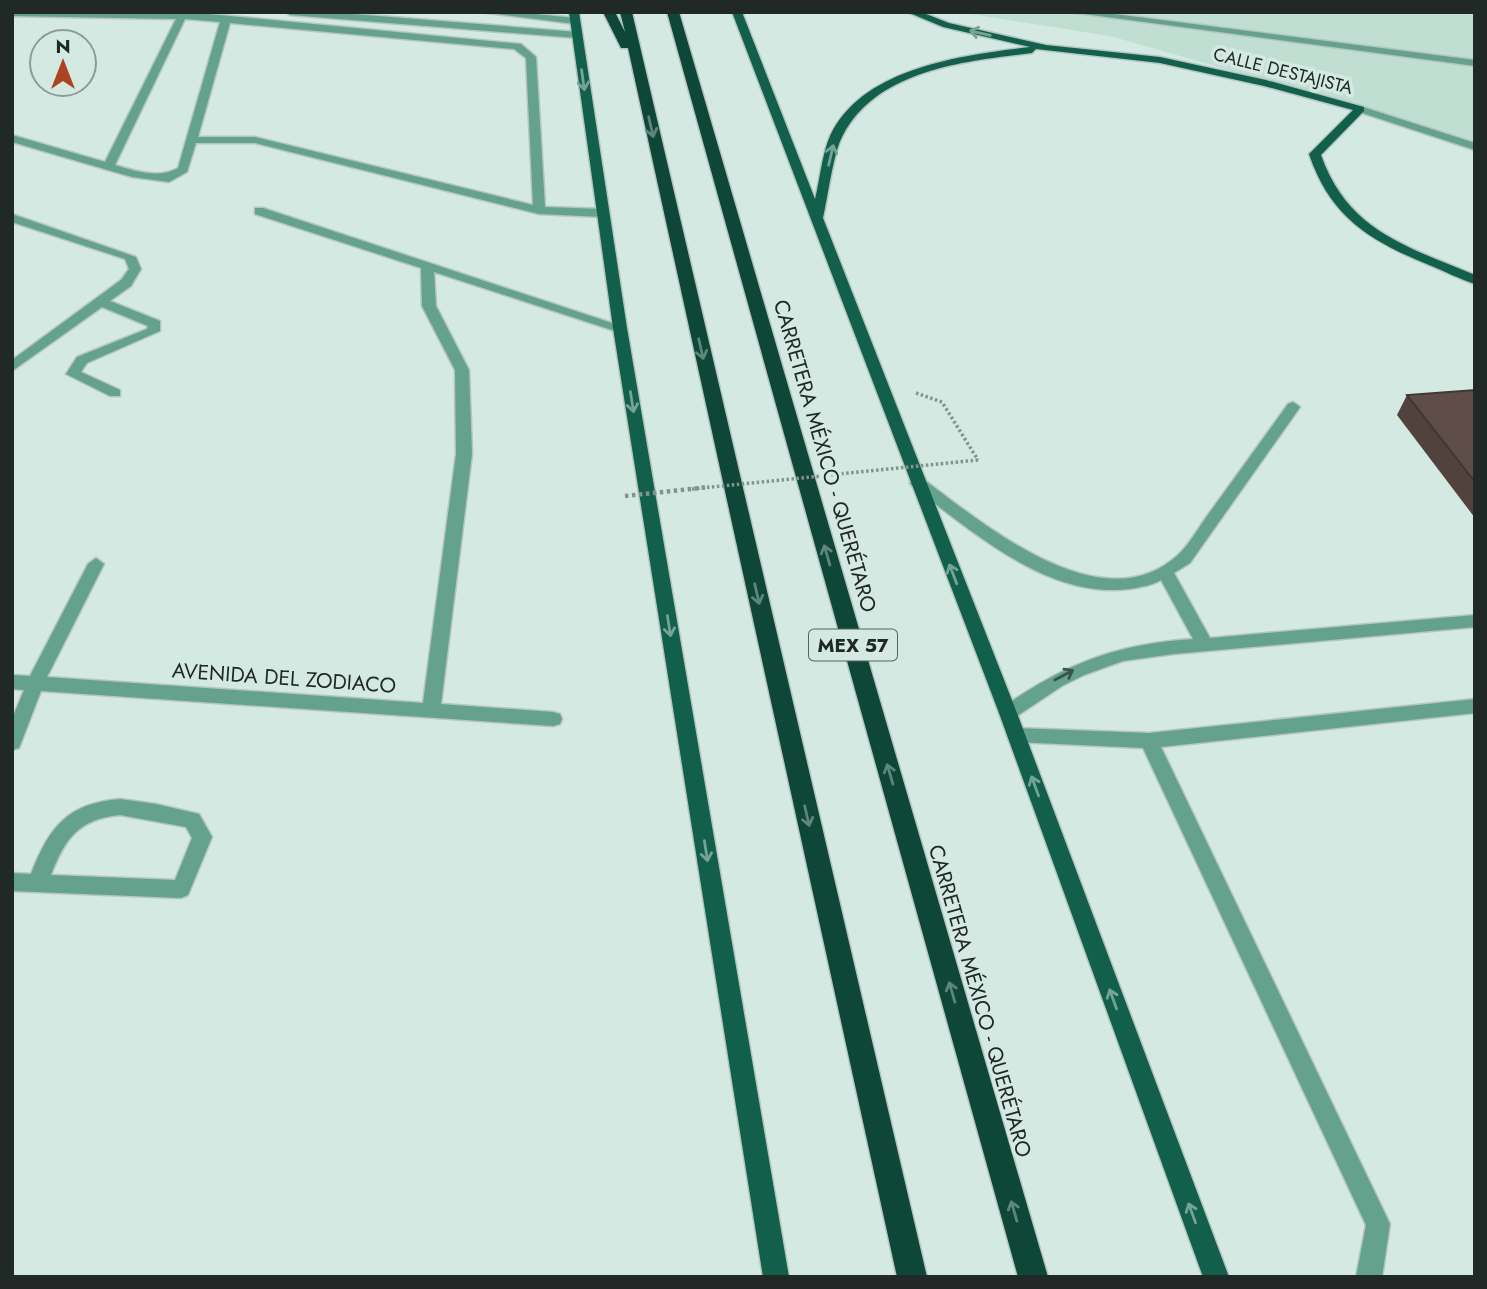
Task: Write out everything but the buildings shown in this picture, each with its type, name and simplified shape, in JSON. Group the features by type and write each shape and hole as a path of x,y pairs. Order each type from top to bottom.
{"highway":[{"path":"609,12 639,76"},
{"path":"626,12 912,1277"},
{"name":"CARRETERA MÉXICO - QUERÉTARO","path":"673,12 1033,1277"}],"main road":[{"path":"737,12 1008,713 1216,1277"},
{"name":"CALLE DESTAJISTA","path":"912,12 946,25 1046,48 1160,60 1266,83 1360,109 1315,154 1321,179 1340,208 1376,236 1475,280"},
{"path":"575,23 620,328 776,1277"},
{"name":"CALLE DESTAJISTA","path":"816,222 836,136 862,101 906,76 960,59 1046,48"}],"street":[{"path":"290,12 575,23"},
{"path":"485,12 575,23"},
{"path":"1074,12 1475,63"},
{"path":"12,13 183,14 517,46 531,57 539,210"},
{"path":"108,167 183,14"},
{"path":"12,138 132,174 169,178 183,170 226,19"},
{"path":"1360,109 1475,147"},
{"path":"192,139 255,140 539,210 603,213"},
{"path":"259,211 620,328"},
{"path":"12,218 131,257 135,269 126,284 12,367"},
{"path":"427,265 429,306 462,370 464,454 431,711"},
{"path":"101,302 155,324 153,331 82,360 73,374 115,393"},
{"path":"918,483 1010,548 1054,574 1128,585 1166,574 1184,559 1293,407"},
{"path":"12,743 35,684 96,564"},
{"path":"1166,574 1205,645"},
{"path":"1008,713 1048,684 1080,666 1162,647 1475,621"},
{"name":"AVENIDA DEL ZODIACO","path":"12,682 553,719"},
{"path":"1016,735 1149,741 1475,706"},
{"path":"1149,741 1378,1224 1369,1277"},
{"path":"12,882 181,889 202,837 192,820 123,805 79,816 57,839 38,883"}],"path":[{"path":"625,496 978,460 942,401"}],"shaded area":[{"path":"958,12 1475,12 1475,152 1376,112 1110,36"}]}
